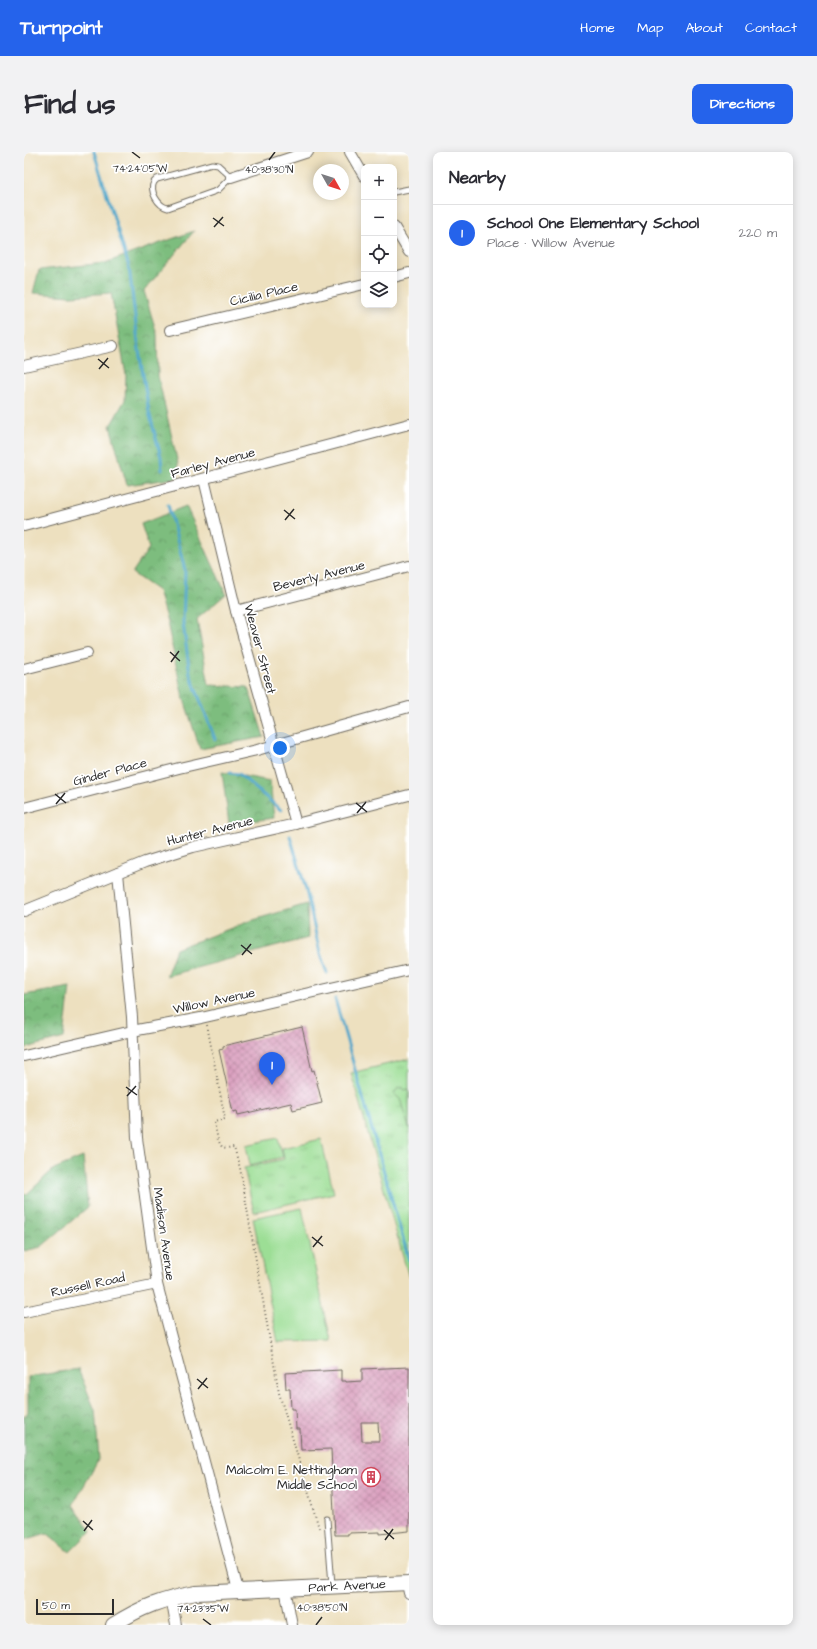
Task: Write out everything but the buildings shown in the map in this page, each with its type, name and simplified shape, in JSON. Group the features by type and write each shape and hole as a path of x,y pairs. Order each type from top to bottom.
{"main road":[{"name":"Park Avenue","path":"112,1625 133,1612 171,1597 196,1592 332,1586 408,1586"}],"street":[{"path":"231,177 308,152"},
{"path":"350,152 361,171"},
{"path":"397,232 409,252"},
{"path":"397,276 409,273"},
{"name":"Cicilia Place","path":"170,330 361,285"},
{"path":"24,366 113,346"},
{"name":"Farley Avenue","path":"24,526 409,424"},
{"name":"Weaver Street","path":"204,479 236,611 296,824"},
{"name":"Beverly Avenue","path":"236,611 409,566"},
{"path":"24,669 87,653"},
{"name":"Ginder Place","path":"24,808 274,745 409,707"},
{"name":"Hunter Avenue","path":"24,911 145,862 193,847 296,824 409,795"},
{"name":"Madison Avenue","path":"118,873 132,1031 137,1138 157,1284 238,1590"},
{"name":"Willow Avenue","path":"24,1056 132,1031 201,1018 409,970"},
{"name":"Russell Road","path":"24,1312 157,1284"},
{"path":"286,1588 292,1625"},
{"path":"171,1597 176,1625"}],"lane":[{"path":"212,164 218,165 231,177 218,190 168,208 163,207 159,203 152,189 154,182 157,179 212,164"},
{"path":"397,191 409,189"},
{"path":"328,1519 332,1586"}],"path":[{"path":"207,1025 225,1119 214,1122 218,1140 222,1147 234,1147 240,1168 279,1393 321,1532"}],"green space":[{"path":"194,231 144,291 157,334 158,376 178,464 177,478 127,485 110,426 125,400 126,375 111,293 71,296 33,293 39,270 105,263"},
{"path":"186,506 226,594 197,619 209,685 248,687 264,737 200,749 182,693 167,622 158,591 132,573 149,548 141,524"},
{"path":"222,772 270,781 274,818 229,824"},
{"path":"307,904 308,938 166,976 176,949 250,921"},
{"path":"70,987 64,1038 26,1048 24,995"},
{"path":"409,1059 409,1278 351,1073"},
{"path":"398,1088 402,1088 404,1090 409,1089 409,1128 400,1099 394,1094"},
{"path":"278,1138 283,1157 250,1165 246,1145"},
{"path":"321,1139 334,1193 254,1212 244,1168 284,1159 282,1148"},
{"path":"83,1157 88,1207 41,1247 24,1251 24,1194 27,1194 54,1169"},
{"path":"302,1208 331,1341 278,1342 253,1218"},
{"path":"78,1369 95,1410 99,1459 73,1505 91,1531 70,1552 47,1533 24,1540 24,1417 28,1412 28,1377"}],"waterway":[{"path":"94,152 129,267 139,350 149,412 161,457 162,470"},
{"path":"168,505 185,570 183,623 190,674 215,739"},
{"path":"230,773 239,774 281,810"},
{"path":"290,836 306,890 320,953 327,973"},
{"path":"335,999 409,1260"}],"place":[{"name":"School One Elementary School","path":"272,1085"},
{"name":"Malcolm E. Nettingham Middle School","path":"371,1477"}]}
